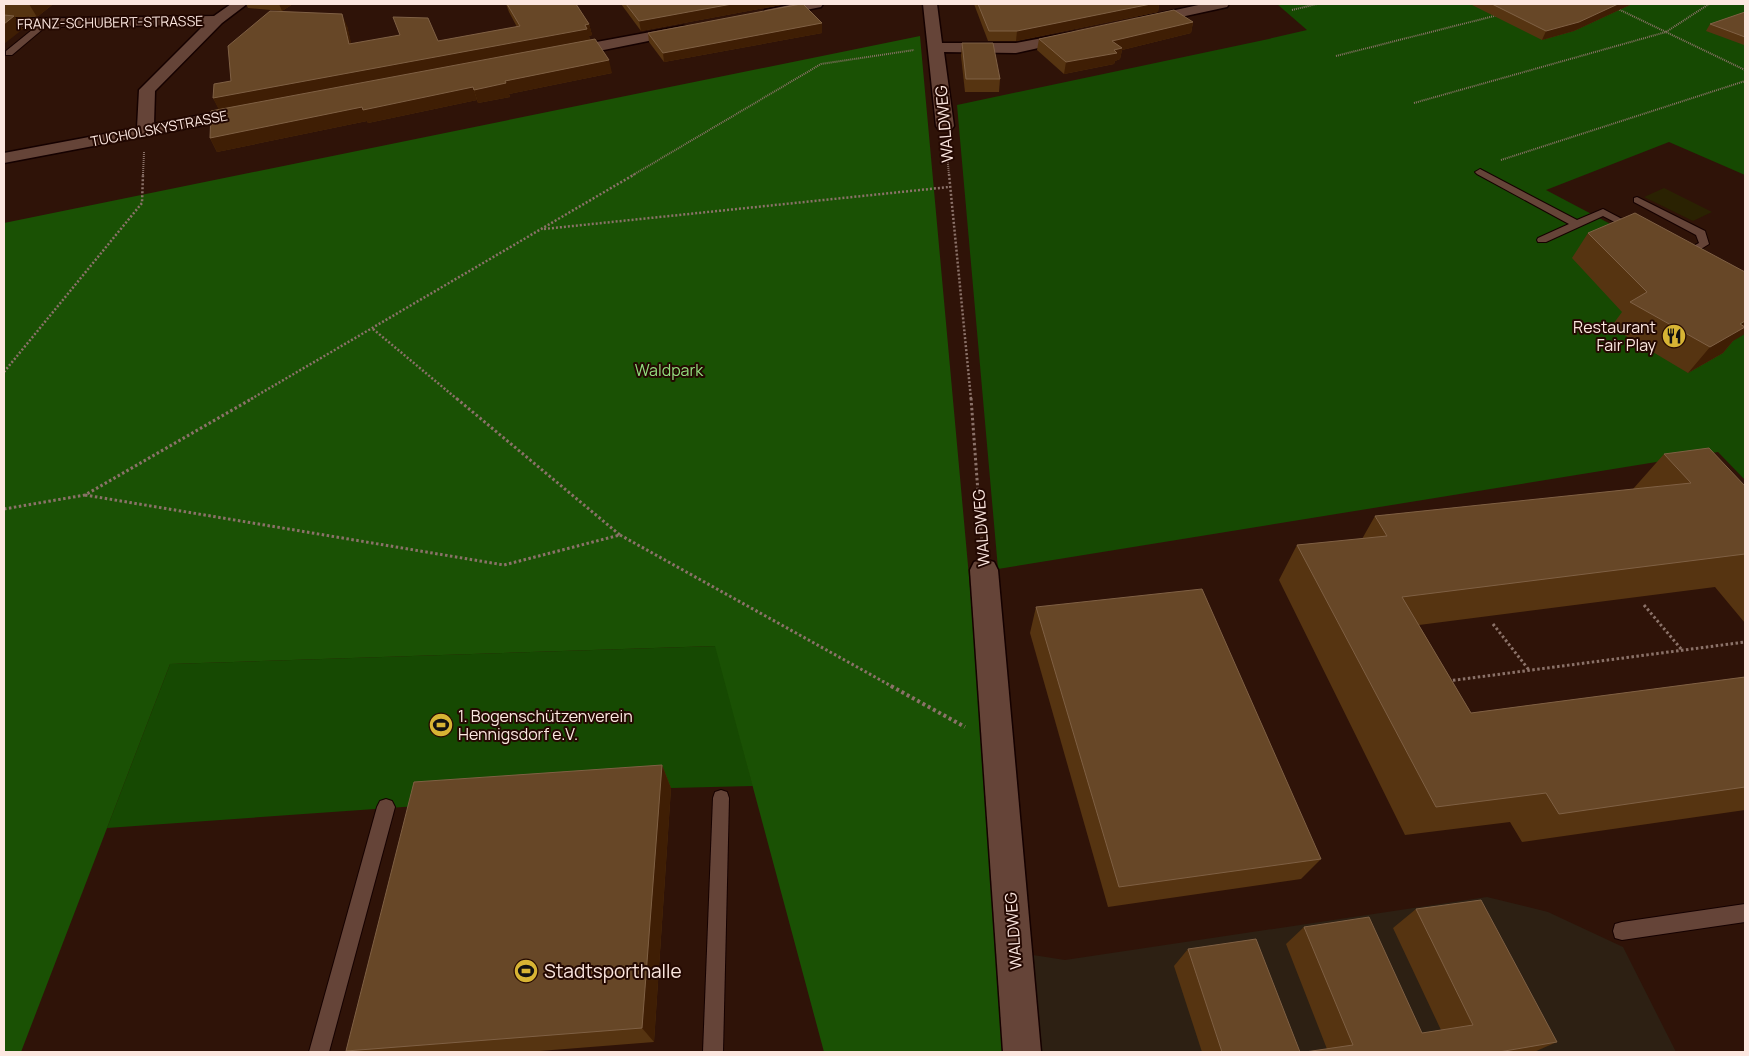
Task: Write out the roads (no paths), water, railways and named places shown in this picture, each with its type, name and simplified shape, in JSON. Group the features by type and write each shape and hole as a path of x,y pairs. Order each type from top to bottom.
{"street":[{"path":"146,130 147,90 216,20 240,4"},
{"path":"759,15 816,4"},
{"name":"WALDWEG","path":"930,4 944,126"},
{"path":"1128,24 1222,4"},
{"name":"FRANZ-SCHUBERT-STRASSE","path":"4,23 216,20"},
{"path":"550,55 701,26"},
{"path":"936,47 1016,48 1091,32"},
{"name":"TUCHOLSKYSTRASSE","path":"4,158 262,109"},
{"name":"WALDWEG","path":"984,570 1022,1052"}],"lane":[{"path":"9,53 46,23"},
{"path":"1480,172 1576,224"},
{"path":"1637,200 1701,233 1704,244 1684,255"},
{"path":"1542,240 1603,212 1643,233"},
{"path":"713,1052 721,798"},
{"path":"319,1052 386,807"},
{"path":"1622,931 1745,913"}],"place":[{"name":"Restaurant Fair Play","path":"1674,336"},
{"name":"1. Bogenschützenverein Hennigsdorf e.V.","path":"441,725"},
{"name":"Stadtsporthalle","path":"526,971"}],"park label":[{"name":"Waldpark","path":"669,370"}]}
